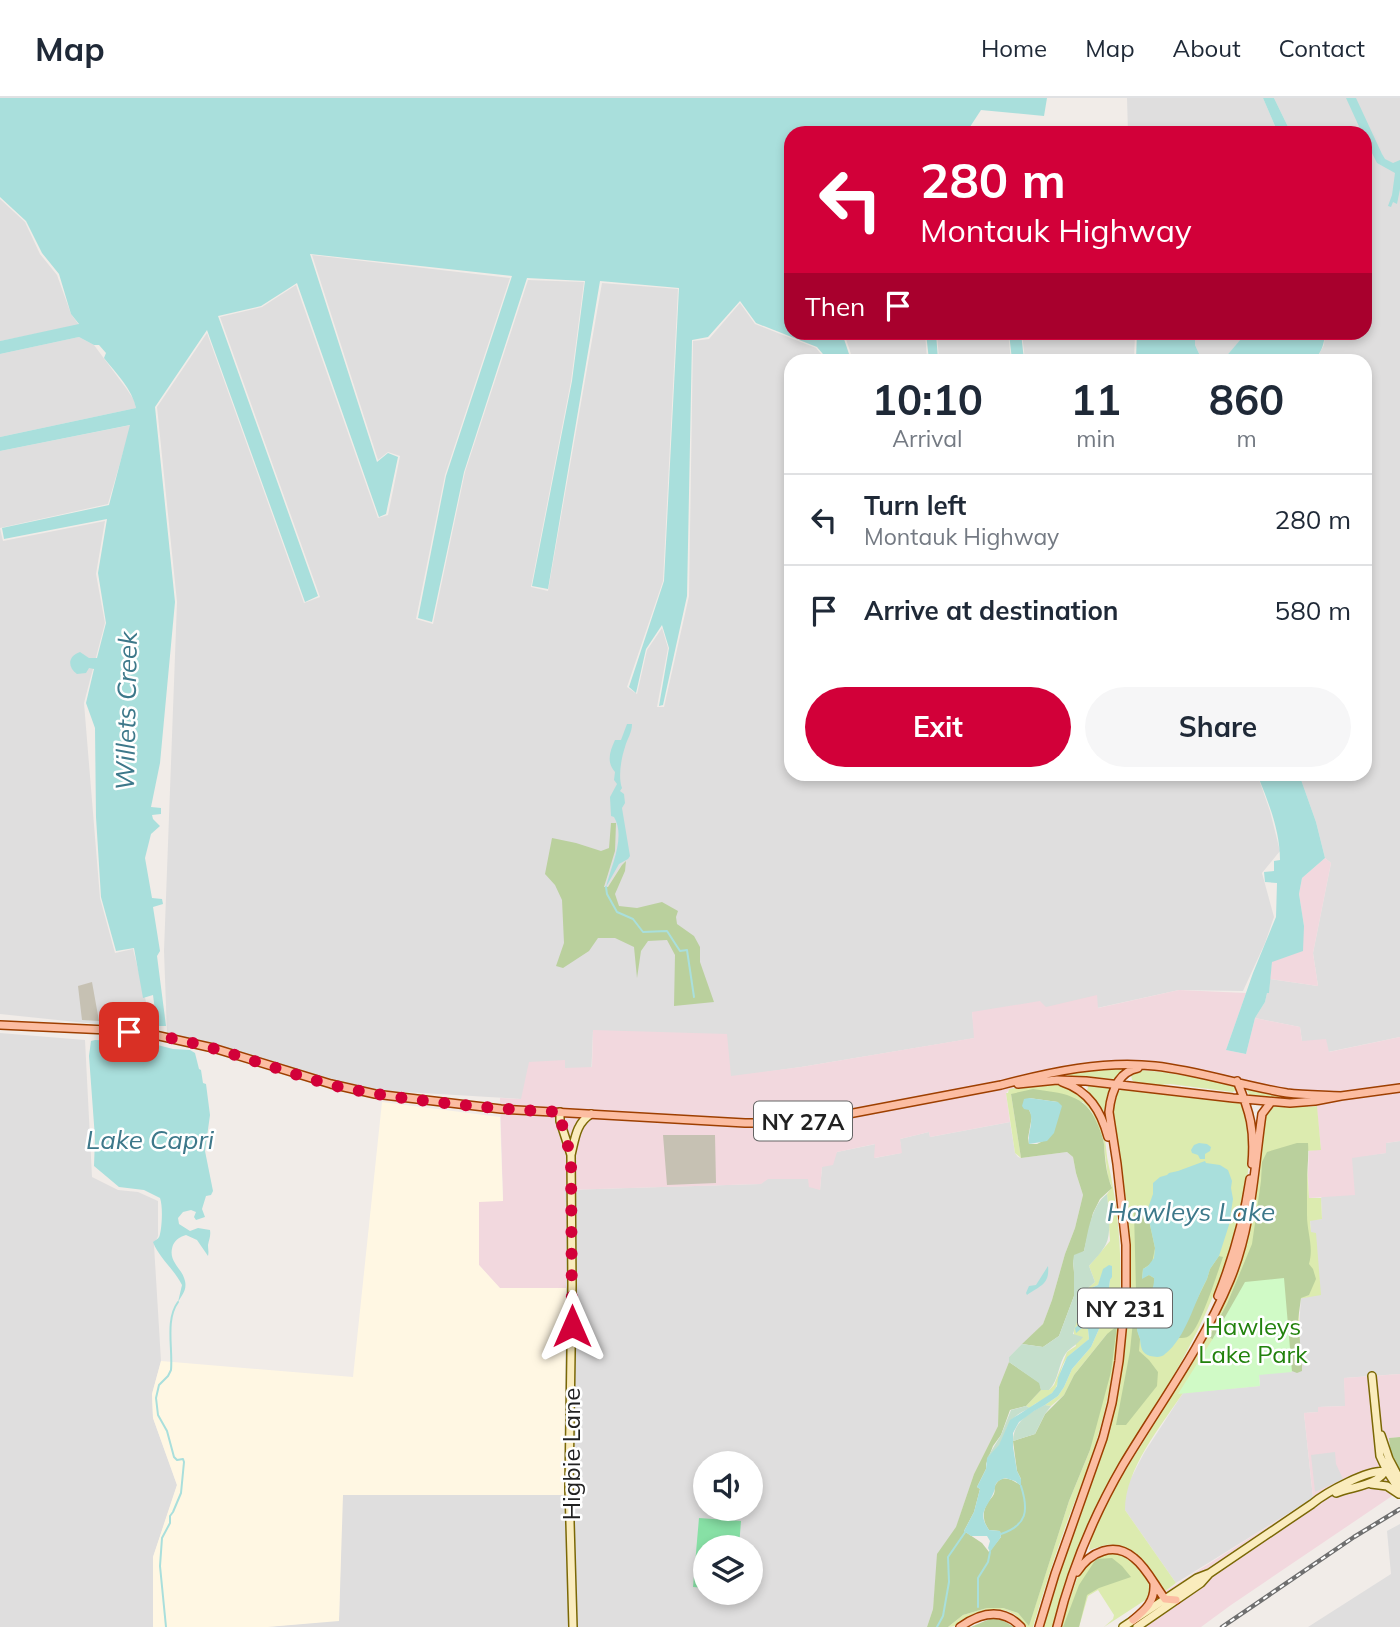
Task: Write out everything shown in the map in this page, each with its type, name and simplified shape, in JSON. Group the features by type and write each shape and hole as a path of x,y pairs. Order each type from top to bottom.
{"main road":[{"name":"NY 27A","path":"0,1025 155,1035 213,1048 331,1084 375,1094 475,1107 745,1123 822,1119 1001,1085 1029,1077 1094,1067 1128,1065 1156,1066 1284,1092 1341,1096"},
{"path":"1120,1189 1110,1117 1111,1101 1116,1084 1124,1073 1156,1066"},
{"path":"1133,1086 1129,1076 1135,1069"},
{"name":"NY 27A","path":"1001,1085 1057,1080 1270,1102 1309,1102 1400,1088"},
{"path":"1057,1080 1080,1091 1099,1111 1107,1131 1120,1189"},
{"path":"1196,1344 1229,1269 1248,1195 1254,1135 1237,1082"},
{"path":"1196,1344 1225,1291 1240,1250 1253,1195 1262,1114 1270,1102"},
{"name":"Higbie Lane","path":"560,1112 571,1156"},
{"path":"571,1112 577,1129"},
{"path":"563,1130 570,1132 577,1129 592,1113"},
{"name":"Higbie Lane","path":"573,1627 569,1500 571,1156 577,1129"},
{"name":"NY 231","path":"1040,1627 1055,1574 1102,1437 1115,1388 1126,1282 1126,1245 1120,1189"},
{"name":"NY 231","path":"1057,1627 1070,1581 1104,1500 1196,1344"},
{"path":"1372,1376 1380,1452 1400,1493"},
{"path":"1377,1417 1389,1459 1400,1481"},
{"path":"1365,1480 1375,1466 1380,1452"},
{"path":"1135,1624 1165,1599 1312,1504 1365,1480 1380,1478 1387,1471 1389,1459"},
{"path":"1387,1471 1400,1481"},
{"path":"1365,1480 1400,1493"},
{"path":"1070,1581 1088,1558 1101,1551 1123,1552 1140,1563 1165,1599 1176,1601"},
{"path":"1123,1627 1135,1624 1176,1601 1201,1583 1209,1573"},
{"path":"1135,1624 1151,1603 1154,1584"},
{"path":"960,1627 980,1616 994,1613 1009,1617 1021,1627"}],"shaded area":[{"path":"1127,98 1263,98 1275,126 1128,126"},
{"path":"1274,98 1400,98 1400,1037 1328,1052 1302,1041 1300,1027 1255,1018 1269,992 1270,979 1318,986 1313,953 1331,863 1325,858 1301,781 1372,781 1372,354 1319,354 1324,340 1372,340 1372,126 1288,126"},
{"path":"0,199 25,222 40,254 57,275 71,314 79,325 0,341"},
{"path":"312,255 510,278 445,475 416,619 433,624 465,472 528,280 584,282 571,381 531,587 548,591 602,283 678,289 663,581 627,687 637,694 647,650 662,628 668,648 657,707 664,707 689,596 693,341 709,339 740,303 755,324 784,335 784,340 796,340 816,348 821,354 784,354 784,781 1259,781 1280,851 1262,873 1274,917 1243,991 1179,990 1056,1017 972,1012 975,1038 731,1077 593,1031 590,1103 371,1090 167,1033 164,951 177,602 157,407 207,333 304,603 320,597 220,317 262,307 296,285 378,518 388,515 400,456 388,452 378,460"},
{"path":"79,337 94,345 134,400 136,408 0,437 0,354"},
{"path":"846,340 926,340 927,354 851,354"},
{"path":"938,340 1009,340 1010,354 939,354"},
{"path":"1023,340 1135,340 1134,354 1024,354"},
{"path":"1195,340 1241,340 1228,354 1199,354"},
{"path":"131,425 108,504 0,528 0,451"},
{"path":"105,521 96,574 105,623 84,703 100,898 115,953 133,949 153,1030 0,1014 0,528 3,541"},
{"path":"1325,858 1331,863 1313,953 1318,986 1270,979 1272,962 1304,926 1299,894 1302,878"},
{"path":"92,982 99,1021 82,1020 78,986"},
{"path":"1179,990 1246,993 1226,1050 1246,1054 1255,1018 1300,1027 1302,1041 1326,1039 1329,1052 1400,1037 1400,1141 1386,1143 1386,1153 1352,1158 1355,1195 1309,1198 1309,1151 1321,1149 1316,1100 1196,1070 1053,1082 1009,1090 1006,1093 1010,1122 930,1137 929,1132 900,1139 902,1153 874,1158 875,1144 837,1152 833,1165 822,1167 820,1190 809,1187 808,1179 768,1179 761,1184 564,1190 566,1288 500,1289 479,1265 479,1201 503,1200 500,1098 521,1099 529,1062 565,1060 565,1068 592,1067 593,1030 727,1034 731,1076 974,1038 972,1012 1040,1001 1046,1007 1097,995 1098,1008"},
{"path":"0,1033 85,1040 92,1177 118,1190 138,1192 158,1201 158,1236 154,1245 161,1361 152,1394 153,1418 177,1485 153,1557 153,1627 0,1627"},
{"path":"382,1102 500,1117 503,1201 479,1202 479,1265 500,1288 566,1288 564,1495 343,1495 339,1621 267,1627 153,1627 153,1557 177,1485 153,1418 152,1394 161,1361 353,1377"},
{"path":"1010,1122 1018,1157 1067,1152 1073,1157 1083,1195 1075,1228 1043,1324 1009,1357 999,1387 998,1426 974,1474 956,1528 938,1554 933,1609 927,1627 267,1627 339,1620 342,1495 564,1495 564,1190 760,1184 767,1179 808,1179 820,1190 822,1167 837,1152 876,1144 875,1158 901,1153 900,1139 929,1132 930,1137"},
{"path":"663,1135 715,1135 716,1183 667,1185"},
{"path":"1400,1141 1400,1374 1344,1378 1346,1406 1318,1407 1318,1412 1304,1413 1313,1498 1176,1583 1125,1510 1129,1482 1144,1453 1183,1393 1260,1386 1259,1375 1299,1328 1301,1298 1315,1233 1311,1233 1310,1220 1322,1219 1321,1198 1352,1157 1386,1153 1386,1143"},
{"path":"1400,1374 1400,1437 1389,1438 1392,1496 1201,1627 1142,1627 1174,1606 1164,1592 1313,1498 1304,1413 1318,1412 1318,1407 1345,1406 1344,1378"},
{"path":"1335,1452 1336,1464 1343,1479 1315,1492 1311,1455"},
{"path":"1400,1524 1400,1627 1308,1627 1391,1574 1387,1531"}],"green space":[{"path":"611,823 616,823 615,851 604,887 608,887 626,861 625,871 615,894 619,906 637,908 662,902 678,911 677,924 694,936 700,947 700,962 714,1002 674,1006 675,955 667,940 648,941 641,951 637,978 634,947 615,938 598,938 589,951 563,968 556,966 564,943 562,900 555,885 545,874 552,838 601,851 609,848"},
{"path":"1105,1067 1124,1069 1114,1079 1053,1076"},
{"path":"1140,1070 1234,1084 1237,1089 1233,1092 1135,1082 1131,1075"},
{"path":"1053,1082 1079,1093 1086,1099 1100,1121 1104,1135 1115,1197 1119,1233 1120,1305 1112,1376 1093,1454 1057,1551 1033,1627 1026,1627 1014,1614 991,1610 980,1612 948,1627 963,1615 987,1608 1003,1608 1018,1613 1029,1625 1069,1501 1090,1450 1107,1334 1074,1375 1064,1395 1051,1406 1045,1405 1058,1396 1072,1369 1091,1347 1108,1304 1112,1266 1098,1285 1091,1288 1093,1305 1082,1328 1088,1329 1089,1339 1065,1361 1053,1392 1030,1408 1026,1406 1041,1390 1049,1390 1054,1385 1067,1352 1076,1346 1075,1326 1091,1300 1088,1288 1095,1282 1089,1266 1110,1241 1107,1194 1112,1187 1108,1178 1103,1138 1092,1112 1083,1102 1011,1094 1021,1158 1015,1153 1006,1093 1009,1089"},
{"path":"1089,1084 1111,1087 1106,1118 1087,1090"},
{"path":"1245,1087 1301,1097 1301,1098 1250,1096"},
{"path":"1033,1089 1053,1092 1071,1097 1086,1106 1102,1136 1112,1188 1100,1199 1093,1213 1084,1251 1073,1261 1074,1296 1059,1336 1043,1347 1022,1344 1043,1324 1075,1228 1083,1195 1073,1157 1067,1152 1021,1158 1011,1094","holes":["1029,1098 1058,1102 1043,1141 1029,1144 1032,1116"]},
{"path":"1121,1089 1242,1103 1250,1136 1247,1181 1229,1254 1206,1313 1179,1366 1116,1469 1097,1507 1072,1566 1053,1627 1042,1627 1121,1370 1131,1279 1128,1212 1112,1116 1118,1091"},
{"path":"1273,1104 1317,1106 1321,1150 1306,1151 1309,1198 1321,1198 1322,1219 1310,1221 1311,1232 1316,1233 1321,1295 1298,1299 1301,1370 1258,1374 1257,1386 1183,1393 1146,1448 1131,1479 1125,1510 1176,1583 1164,1592 1140,1560 1125,1548 1106,1545 1089,1550 1095,1527 1109,1498 1193,1360 1227,1296 1243,1252 1254,1206 1264,1113"},
{"path":"1297,1143 1308,1143 1307,1215 1311,1251 1309,1264 1316,1279 1309,1295 1301,1298 1298,1320 1302,1371 1297,1373 1209,1337 1227,1304 1252,1244 1262,1162 1267,1152"},
{"path":"1107,1194 1108,1239 1089,1266 1095,1282 1088,1288 1090,1309 1078,1318 1073,1334 1083,1337 1066,1353 1049,1390 1041,1390 1039,1383 1009,1362 1009,1357 1022,1344 1043,1347 1059,1336 1074,1296 1074,1255 1084,1251 1094,1212"},
{"path":"1147,1211 1155,1248 1152,1263 1143,1269 1142,1278 1149,1275 1154,1278 1154,1285 1137,1329 1139,1351 1158,1372 1157,1386 1126,1425 1116,1425 1130,1351 1136,1291 1134,1212"},
{"path":"1219,1256 1223,1257 1198,1323 1189,1336 1178,1338 1210,1269"},
{"name":"Hawleys Lake Park","path":"1284,1278 1292,1372 1259,1375 1260,1386 1178,1394 1245,1282"},
{"path":"1117,1326 1111,1372 1090,1450 1069,1501 1029,1626 1018,1613 1003,1608 987,1608 963,1615 948,1627 927,1627 933,1609 937,1554 956,1527 974,1474 998,1426 999,1387 1009,1362 1040,1383 1041,1390 1026,1406 1010,1410 977,1487 980,1489 974,1512 964,1531 982,1543 989,1552 1001,1537 1000,1531 989,1530 985,1524 985,1507 1001,1479 1020,1485 1013,1441 1035,1434 1045,1414 1064,1395 1074,1375 1107,1334"},
{"path":"1045,1405 1051,1406 1035,1434 1013,1441 1019,1423 1028,1414"},
{"path":"1026,1406 1030,1408 1012,1419 999,1446 987,1458 1001,1435 1011,1410"},
{"path":"1400,1437 1400,1471 1390,1450 1389,1438"},
{"path":"699,1521 741,1521 740,1535 698,1535"},
{"path":"1116,1552 1142,1569 1150,1583 1150,1597 1104,1627 1114,1615 1098,1590 1088,1596 1079,1627 1060,1627 1079,1573 1097,1554"},
{"path":"1112,1558 1131,1577 1087,1595 1079,1627 1063,1627 1079,1585 1096,1559"},
{"path":"992,1618 1002,1620 1014,1627 971,1627"}],"water":[{"path":"0,98 1047,98 1044,116 981,110 971,126 784,126 784,334 756,323 740,301 708,337 692,340 687,596 663,705 659,706 669,648 662,625 646,649 636,693 629,687 664,581 679,288 600,281 548,589 532,586 572,381 585,281 527,278 464,472 432,622 418,618 446,476 512,276 310,254 377,462 388,453 398,457 386,514 379,517 297,283 261,306 218,316 318,596 305,602 207,330 155,407 175,602 160,763 151,807 161,808 161,814 152,815 160,826 151,834 145,858 152,898 162,899 163,904 153,907 160,951 157,956 166,1026 157,1026 153,995 143,998 134,948 116,951 101,897 96,817 95,728 86,703 94,669 89,668 86,673 77,674 70,665 73,656 80,652 89,658 97,658 106,623 98,573 107,519 4,539 2,528 109,505 130,425 0,451 0,437 136,408 127,388 104,358 106,353 99,345 79,337 0,354 0,341 79,324 71,314 59,274 42,253 26,221 0,197"},
{"path":"1263,98 1274,98 1288,126 1275,126"},
{"path":"1346,98 1356,98 1369,126 1359,126"},
{"path":"1372,132 1385,159 1393,163 1400,160 1400,189 1397,204 1393,202 1391,207 1388,206 1395,173 1377,163 1372,153"},
{"path":"799,340 844,340 849,354 823,354 817,347"},
{"path":"927,340 937,340 938,354 928,354"},
{"path":"1010,340 1022,340 1023,354 1011,354"},
{"path":"1137,340 1195,340 1199,354 1136,354"},
{"path":"1240,340 1324,340 1319,354 1228,354"},
{"path":"627,724 632,724 632,727 621,762 620,791 624,794 625,803 622,808 630,856 619,864 606,887 619,833 614,817 611,816 610,797 617,784 610,756 615,740 621,740"},
{"path":"1260,781 1301,781 1325,858 1302,878 1299,894 1304,926 1303,951 1272,962 1269,993 1255,1018 1246,1054 1226,1050 1276,917 1277,883 1265,882 1264,872 1274,871 1274,861 1280,860 1276,827"},
{"name":"Lake Capri","path":"91,1041 146,1042 190,1050 195,1053 203,1083 206,1084 210,1115 205,1151 213,1191 206,1196 202,1209 205,1217 196,1220 196,1212 191,1210 183,1212 178,1218 179,1224 190,1231 198,1228 210,1230 208,1256 197,1240 186,1235 174,1243 173,1260 185,1284 178,1302 182,1285 153,1242 161,1230 160,1198 144,1190 119,1187 94,1166 95,1138 89,1056"},
{"path":"1024,1099 1058,1102 1062,1106 1054,1133 1047,1141 1029,1144 1031,1114 1022,1106"},
{"path":"1199,1143 1211,1147 1205,1154 1205,1159 1192,1153 1194,1145"},
{"name":"Hawleys Lake","path":"1205,1161 1228,1170 1233,1199 1229,1225 1219,1256 1210,1269 1179,1339 1163,1355 1150,1356 1142,1349 1137,1329 1154,1285 1154,1278 1149,1275 1142,1279 1143,1269 1154,1258 1155,1248 1147,1211 1153,1194 1153,1183 1169,1173"},
{"path":"1048,1266 1045,1281 1027,1295 1029,1286 1036,1285"},
{"path":"1112,1266 1112,1277 1108,1304 1091,1347 1072,1369 1058,1396 1019,1422 1013,1433 1021,1486 1005,1478 996,1483 983,1516 989,1530 1000,1531 1001,1537 990,1552 987,1536 971,1536 964,1531 974,1512 980,1489 977,1487 986,1469 987,1458 999,1445 1010,1420 1052,1393 1067,1357 1089,1339 1088,1329 1082,1328 1076,1333 1075,1328 1091,1311 1094,1301 1091,1288 1098,1285 1103,1269"}],"waterway":[{"path":"606,887 617,912 633,919 643,932 667,931 680,951 687,950 694,997"},
{"name":"Willets Creek","path":"166,1627 160,1566 162,1538 181,1493 184,1462 183,1459 177,1460 174,1457 167,1431 158,1415 156,1398 159,1385 171,1370 171,1326 178,1302"},
{"path":"1001,1534 1016,1526 1024,1516 1025,1503 1021,1486"},
{"path":"937,1627 943,1616 949,1582 948,1557 966,1531"},
{"path":"978,1607 978,1578 988,1562 990,1552"}],"railway":[{"path":"1222,1627 1400,1509"}],"route":[{"path":"129,1032 213,1048 331,1084 375,1094 475,1107 560,1112 560,1121 571,1156 572,1326"}]}
